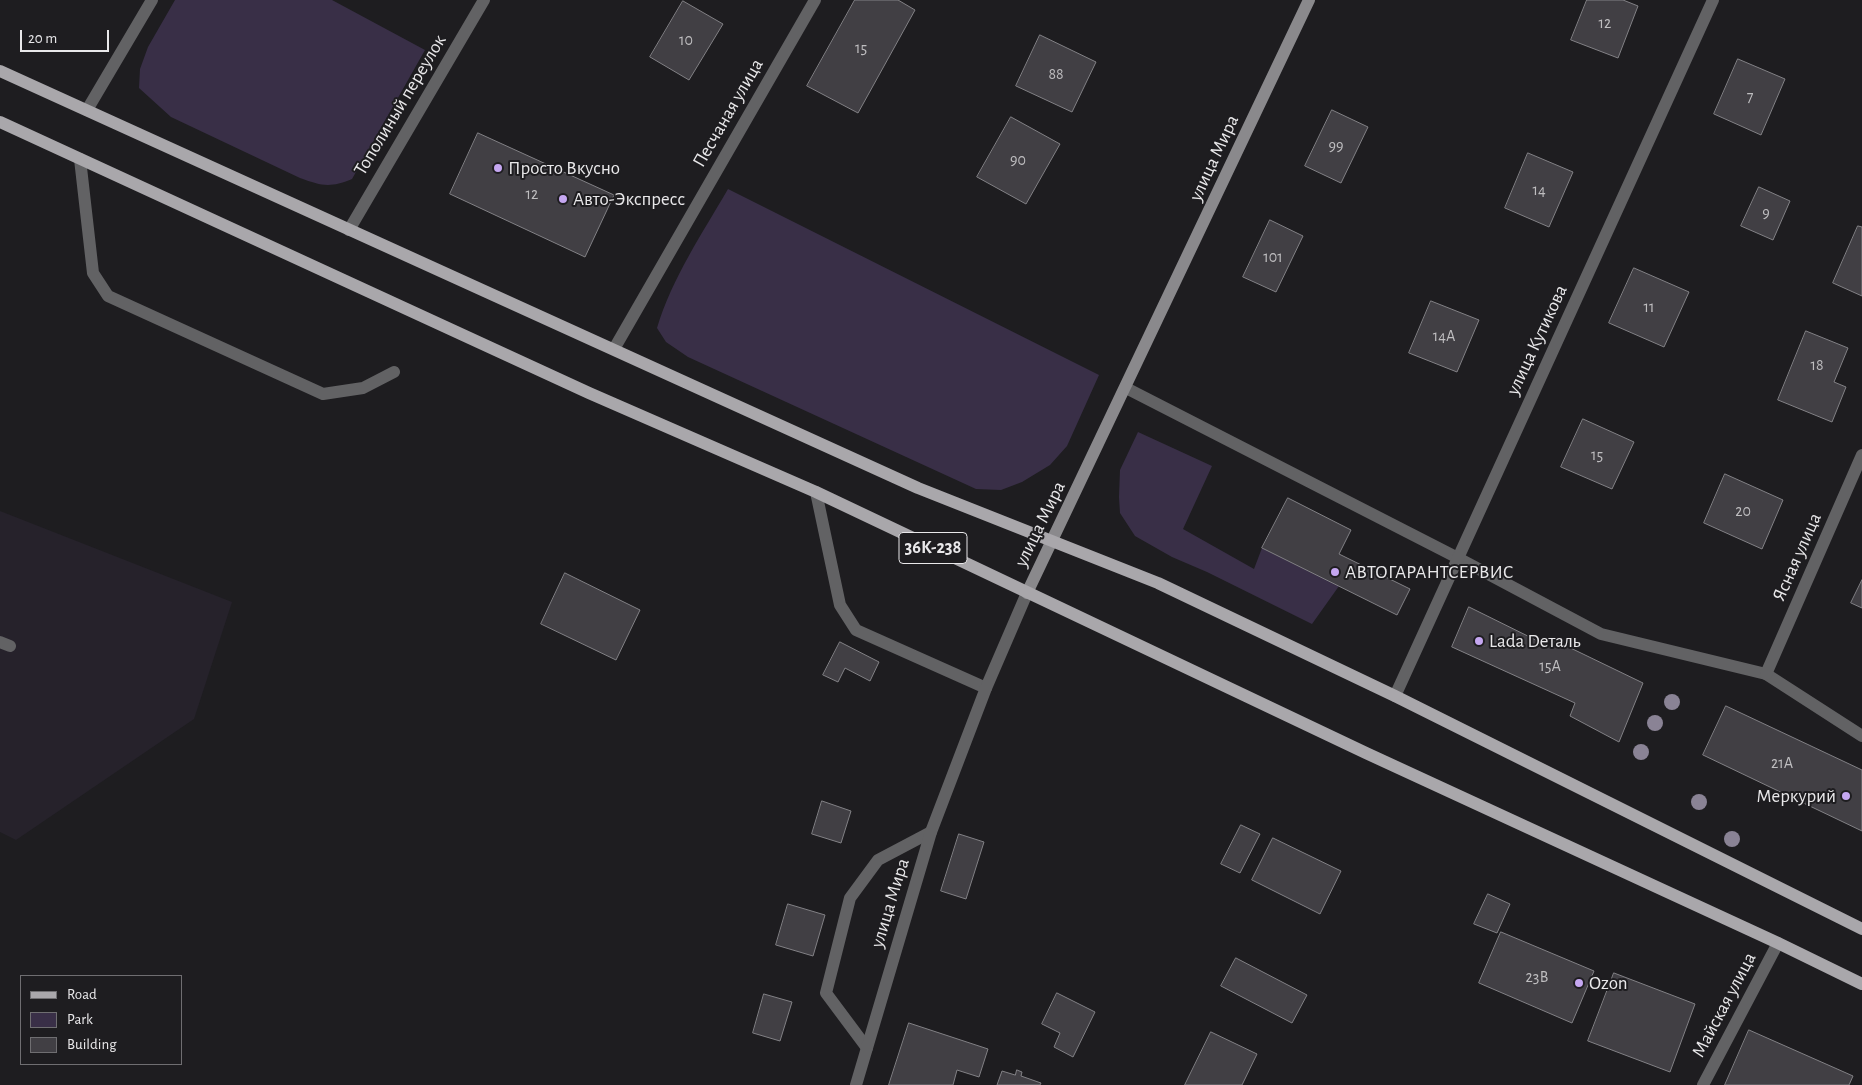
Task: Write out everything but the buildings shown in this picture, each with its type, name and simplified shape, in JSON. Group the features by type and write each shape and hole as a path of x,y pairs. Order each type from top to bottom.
{"main road":[{"name":"улица Мира","path":"1027,593 1309,0"},
{"path":"0,71 918,488 1158,584 1395,696 1862,930"},
{"name":"36К-238","path":"0,122 589,393 816,492 1027,593 1778,943 1862,984"}],"street":[{"path":"87,110 152,0"},
{"name":"Тополиный переулок","path":"349,230 484,0"},
{"name":"Песчаная улица","path":"614,349 815,0"},
{"name":"улица Кутикова","path":"1395,696 1713,0"},
{"path":"80,159 93,273 108,296 323,394 362,388 394,372"},
{"path":"1126,388 1458,558 1601,634 1766,674 1862,736"},
{"name":"Ясная улица","path":"1766,674 1862,455"},
{"path":"816,492 840,605 856,630 986,688"},
{"name":"улица Мира","path":"856,1085 931,832 986,688 1027,593"},
{"path":"867,1048 826,993 850,898 878,860 931,832"},
{"name":"Майская улица","path":"1703,1085 1778,943"}],"shaded area":[{"path":"0,511 232,602 194,719 16,840 0,832"}],"green space":[{"path":"175,0 332,0 425,50 352,179 332,185 314,183 171,117 139,88 140,69 148,47"},
{"path":"728,189 1099,375 1067,446 1050,465 1022,482 1001,490 976,489 688,357 666,342 657,328 663,310 688,257"},
{"path":"1138,432 1212,466 1183,529 1254,569 1262,548 1339,586 1312,624 1207,572 1172,557 1135,536 1120,513 1119,497 1120,470"}],"place":[{"name":"Просто Вкусно","path":"498,168"},
{"name":"Авто-Экспресс","path":"563,199"},
{"name":"АВТОГАРАНТСЕРВИС","path":"1335,572"},
{"name":"Lada Dеталь","path":"1479,641"},
{"name":"Меркурий","path":"1846,796"},
{"name":"Ozon","path":"1579,983"}]}
